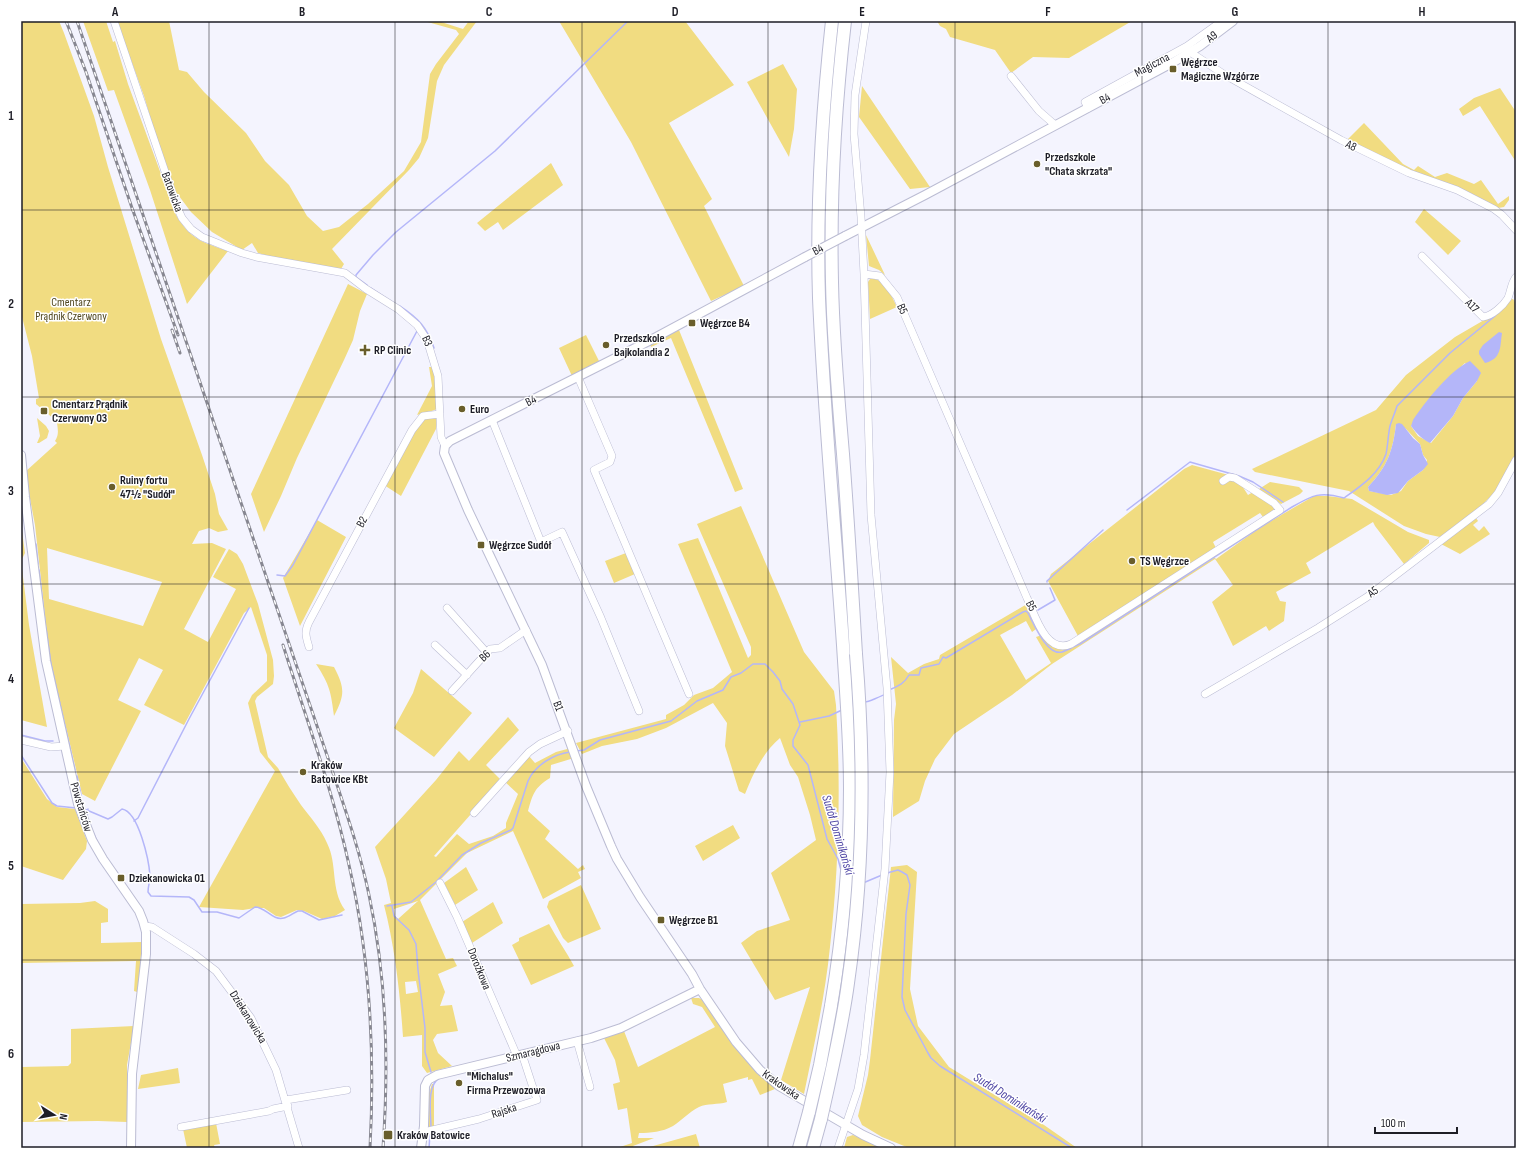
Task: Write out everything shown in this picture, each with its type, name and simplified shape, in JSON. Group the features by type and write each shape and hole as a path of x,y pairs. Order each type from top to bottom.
{"highway":[{"path":"799,1148 823,1050 834,993 848,865 849,752 822,341 819,259 819,207 822,132 832,21"},
{"path":"813,1148 821,1119 842,1022 853,949 858,902 862,835 862,766 856,654 837,383 832,281 834,146 838,83 845,21"}],"street":[{"name":"Batowicka","path":"114,21 177,207 182,218 191,229 202,237 242,254 282,263 346,273"},
{"path":"838,1148 856,1097 860,1075 884,881 890,772 887,692 871,508 862,228 853,116 857,72 866,21"},
{"name":"Magiczna","path":"1088,108 1085,102 1187,46 1222,21"},
{"name":"A9","path":"1190,52 1233,21"},
{"name":"B4","path":"446,446 450,441 694,318 1190,52"},
{"name":"A8","path":"1190,52 1225,75 1341,140 1410,173 1457,190 1494,209 1515,228"},
{"path":"1011,76 1039,111 1055,125"},
{"name":"A17","path":"1422,256 1482,317 1488,316 1500,308 1508,298 1513,280 1516,277"},
{"name":"B3","path":"346,273 366,289 398,309 417,325 423,333 433,356 438,376 441,437 446,446"},
{"name":"B5","path":"864,274 880,276 897,297 1027,598 1047,637 1054,644 1064,646 1071,644 1280,510 1274,503 1235,478 1229,477 1223,481"},
{"path":"578,377 612,456 610,462 594,470 689,694"},
{"name":"B2","path":"309,647 305,631 309,622 412,430 423,416 440,414"},
{"path":"492,420 541,542 562,532 624,670 639,711"},
{"name":"B1","path":"446,446 444,453 449,468 542,665 568,731 586,786 617,859 640,897 682,960"},
{"name":"Powstańców","path":"21,455 46,661 78,804 95,845 139,911 145,926 146,954 132,1074 131,1148"},
{"name":"A5","path":"1205,694 1318,628 1367,597 1489,504 1498,493 1516,460"},
{"path":"447,608 487,653"},
{"name":"B6","path":"452,691 490,649 500,648 526,630"},
{"path":"435,645 467,675"},
{"path":"474,813 529,752 540,744 568,731"},
{"path":"21,740 51,747 65,746"},
{"name":"Dorożkowa","path":"440,884 457,917 520,1055"},
{"name":"Dziekanowicka","path":"145,926 152,927 194,954 219,974 251,1018 274,1065 287,1103 299,1148"},
{"name":"Krakowska","path":"682,960 700,990 736,1042 763,1073 779,1086 845,1125 891,1148"},
{"name":"Szmaragdowa","path":"421,1148 424,1132 425,1086 431,1078 437,1075 577,1041 621,1028 700,990"},
{"path":"577,1041 590,1087"},
{"name":"Rajska","path":"424,1132 479,1119 537,1100 520,1055"},
{"path":"181,1127 269,1111 287,1103 347,1090"},
{"path":"212,1118 269,1108 273,1109"}],"green space":[{"name":"Cmentarz Prądnik Czerwony","path":"21,21 59,21 94,116 108,167 161,339 215,494 219,514 228,530 218,532 209,528 199,531 192,544 212,543 226,549 184,629 208,642 236,589 213,577 229,549 237,554 243,564 258,604 273,660 273,684 257,697 255,701 268,757 278,768 301,805 325,838 332,860 337,894 345,910 335,916 322,919 304,911 297,910 281,917 276,916 264,908 243,910 199,907 275,771 260,752 248,703 252,695 267,681 267,655 251,607 244,613 184,725 144,705 163,670 139,658 118,700 141,711 95,801 82,794 50,661 35,525 25,472 57,443 55,441 58,435 58,428 57,423 53,421 54,419 36,404 36,399 39,398 32,356 21,313","holes":["47,548 162,582 143,626 49,599"]},
{"path":"83,21 106,21 113,42 115,41 128,84 176,215 181,223 198,239 228,251 187,304 150,190 114,90 108,91"},
{"path":"117,21 169,21 179,70 187,72 204,92 246,133 265,161 289,185 307,216 323,231 339,227 368,204 404,171 421,142 430,74 459,34 456,30 424,21 438,21 463,29 469,21 477,21 444,65 437,81 428,138 419,158 332,249 344,264 341,269 272,257 258,253 252,243 242,250 212,232 191,212 176,192"},
{"path":"559,21 685,21 734,85 669,123 712,199 704,206 744,286 711,301 631,142"},
{"path":"937,21 1132,21 1069,58 1033,57 1011,73 995,50 950,37 946,29 940,26"},
{"path":"783,64 797,89 794,129 789,157 747,82"},
{"path":"862,86 930,187 910,189 859,117"},
{"path":"1500,88 1516,112 1516,162 1480,106 1463,116 1459,109 1474,98"},
{"path":"1364,123 1403,164 1414,170 1418,166 1435,177 1447,173 1474,184 1481,180 1498,204 1509,196 1509,200 1504,207 1498,208 1419,175 1347,140"},
{"path":"551,163 563,185 503,230 498,222 485,231 477,223"},
{"path":"1424,209 1461,241 1448,255 1415,222"},
{"path":"866,235 885,275 879,270 869,266"},
{"path":"870,279 879,281 887,288 897,307 870,319 868,282"},
{"path":"348,284 367,294 360,311 353,340 264,532 251,494"},
{"path":"1511,298 1514,300 1516,305 1516,453 1500,486 1473,514 1440,537 1426,534 1404,526 1349,491 1255,472 1252,469 1376,410 1406,375 1455,337 1503,309","holes":["1465,363 1477,381 1463,398 1453,416 1431,443 1418,436 1411,426 1441,385","1396,424 1406,429 1420,444 1423,455 1427,460 1423,470 1408,481 1401,491 1391,495 1369,491 1368,487 1380,473 1391,451"]},
{"path":"679,330 743,489 735,492 671,338 651,347 650,344"},
{"path":"586,335 599,361 572,376 559,348"},
{"path":"429,367 433,367 436,380 437,409 417,415 432,386"},
{"path":"430,417 437,419 436,429 401,496 384,485 414,431 424,419"},
{"path":"37,418 49,431 47,438 39,443 37,443 40,436"},
{"name":"TS Węgrzce","path":"1192,465 1225,474 1235,475 1248,495 1253,492 1273,504 1274,509 1272,513 1263,517 1260,513 1213,542 1216,548 1078,636 1048,581 1051,574 1184,469"},
{"path":"1270,482 1299,487 1303,491 1281,504 1259,489"},
{"path":"1314,496 1352,499 1408,532 1429,540 1429,543 1404,564 1373,522 1306,563 1311,573 1276,592 1280,601 1286,602 1284,621 1269,631 1266,626 1233,646 1212,602 1233,585 1215,559 1052,664 1012,695 954,734 935,759 925,781 919,801 893,817 894,720 896,704 891,657 908,673 924,664 939,659 940,655 1027,604 1039,627 1032,632 1026,621 1000,635 1026,680 1051,663 1036,637 1042,635 1056,648 1064,648 1075,644 1214,557 1216,559 1262,526"},
{"path":"741,506 804,652 834,691 836,705 839,796 833,917 828,966 819,1021 804,1094 781,1080 810,987 775,1000 741,943 757,931 790,920 771,873 816,840 798,777 790,765 780,738 768,750 755,771 745,794 739,791 725,746 727,723 713,703 666,728 637,739 602,746 582,754 576,743 666,719 666,715 684,705 694,695 713,688 732,672 678,544 698,538 748,658 751,655 751,647 697,524"},
{"path":"1476,518 1478,521 1473,525 1479,531 1484,526 1490,534 1460,554 1441,544"},
{"path":"317,520 346,537 300,626 283,578"},
{"path":"21,524 25,553 21,561"},
{"path":"626,553 635,574 614,583 605,561"},
{"path":"21,561 29,625 47,727 21,720"},
{"path":"316,664 334,667 342,686 342,697 334,716 329,689"},
{"path":"421,669 472,713 434,757 394,728 413,693"},
{"path":"508,717 519,730 486,765 501,780 434,856 436,857 457,834 469,844 493,836 506,828 506,823 518,794 504,781 528,755 535,763 556,752 571,748 574,758 551,765 550,778 537,788 531,800 528,811 550,831 545,839 578,869 583,865 585,869 578,872 581,878 543,899 513,831 467,853 420,900 446,959 453,958 457,966 438,974 445,992 440,1006 452,1005 458,1031 437,1034 433,1040 438,1053 452,1066 427,1073 422,1066 422,1035 403,1037 396,971 384,905 391,903 386,879 375,847 436,780 459,751 469,761","holes":["418,901 398,919 395,916 394,909","416,981 418,992 406,994 405,982"]},
{"path":"21,758 47,799 57,807 75,809 87,841 86,849 63,880 21,866"},
{"path":"733,825 740,838 703,861 695,846"},
{"path":"907,865 917,872 910,989 918,1026 949,1067 1044,1125 1077,1148 909,1148 882,1137 862,1125 858,1116 870,1060 891,867"},
{"path":"466,867 478,890 455,905 444,883"},
{"path":"581,885 601,929 568,943 563,938 547,907 549,901"},
{"path":"95,901 108,909 108,922 101,923 101,943 142,942 136,1006 137,992 134,991 136,961 21,963 21,904 80,903"},
{"path":"493,902 503,923 472,943 462,922"},
{"path":"549,924 574,966 531,985 512,945 519,941 519,938"},
{"path":"691,998 699,998 706,1002 775,1089 760,1095 752,1079 748,1080 748,1077 723,1084 727,1102 699,1107 665,1130 639,1133 638,1138 654,1138 633,1146 634,1148 617,1148 632,1143 627,1108 618,1110 613,1084 620,1082 615,1060 604,1038 624,1031 638,1067 715,1027 702,1007 693,1004"},
{"path":"134,1026 127,1065 127,1122 21,1122 21,1067 68,1066 71,1063 71,1029"},
{"path":"178,1068 180,1083 138,1089 141,1075"},
{"path":"432,1084 434,1084 434,1128 429,1128 429,1093"},
{"path":"216,1123 220,1144 214,1145 215,1148 187,1148 183,1129"},
{"path":"696,1134 700,1148 646,1148"},
{"path":"853,1135 881,1148 844,1148 847,1137"}],"water":[{"path":"1499,332 1502,333 1499,351 1495,358 1485,363 1479,354 1479,351 1483,345"},
{"path":"1470,361 1481,373 1477,381 1463,398 1453,416 1430,443 1424,440 1411,426 1413,420 1424,404 1446,379 1462,365"},
{"path":"1396,424 1402,424 1420,444 1423,455 1428,464 1423,470 1408,481 1398,493 1387,495 1369,491 1368,487 1380,473 1388,458 1391,451"}],"waterway":[{"path":"367,285 356,277 356,275 373,255 396,232 495,151 628,21"},
{"path":"371,288 386,298"},
{"path":"400,306 421,324 428,334 434,348"},
{"path":"889,690 903,683 909,675 919,675 921,668 939,664 943,657 946,658 1026,611 1046,644 1056,652 1062,652 1080,644 1299,503 1317,495 1329,495 1344,498 1369,479 1379,468 1386,454 1390,426 1397,406 1450,353 1495,316"},
{"path":"277,575 285,576 293,565 417,331"},
{"path":"1127,510 1190,462 1239,476 1253,482 1283,502"},
{"path":"1047,582 1103,530"},
{"path":"36,544 38,564"},
{"path":"39,570 45,622"},
{"path":"1038,610 1055,600 1050,588"},
{"path":"134,821 138,818 249,608"},
{"path":"46,628 51,664 75,770"},
{"name":"Sudół Dominikański","path":"576,751 584,750 600,740 671,721 697,701 723,690 731,677 741,673 753,664 765,664 780,681 782,689 793,704 800,725 793,740 793,746 808,765 827,839 838,859 841,870"},
{"path":"865,702 885,694"},
{"path":"800,722 829,716 842,710"},
{"path":"21,735 45,741 53,741"},
{"name":"Sudół Dominikański","path":"387,906 411,902 436,882 462,855 481,843 511,830 531,775 546,761 558,755 570,752"},
{"name":"Sudół Dominikański","path":"21,755 52,803 57,806 76,808"},
{"path":"77,776 81,795"},
{"name":"Sudół Dominikański","path":"82,808 108,819 122,809 128,812 138,828 142,838 148,860 150,876 148,892 151,896 189,897 194,900 202,912 217,912 239,918 255,907 262,909 276,918 286,917 298,911 302,911 319,920 342,915"},
{"path":"87,818 88,809"},
{"path":"93,832 98,843"},
{"name":"Sudół Dominikański","path":"887,873 898,870 902,872 907,875 910,885 906,914 902,997 905,1010 931,1058 940,1066 1072,1148"},
{"name":"Sudół Dominikański","path":"863,883 882,875"},
{"path":"392,906 394,916 409,930 416,944 425,1028 425,1052 431,1072"},
{"path":"431,1128 431,1093 436,1081 440,1078"},
{"path":"429,1148 430,1134"}],"railway":[{"path":"66,21 86,72 132,208 178,335"},
{"path":"77,21 331,767 361,862 375,927 383,990 386,1053 383,1148"},
{"path":"172,330 180,353"},
{"path":"283,645 319,755 343,837 356,900 366,970 371,1041 372,1077 370,1148"}],"place":[{"name":"Węgrzce Magiczne Wzgórze","path":"1173,69"},
{"name":"Przedszkole \"Chata skrzata\"","path":"1037,164"},
{"name":"Węgrzce B4","path":"692,323"},
{"name":"Przedszkole Bajkolandia 2","path":"606,345"},
{"name":"RP Clinic","path":"365,350"},
{"name":"Euro","path":"462,409"},
{"name":"Cmentarz Prądnik Czerwony 03","path":"44,411"},
{"name":"Ruiny fortu 47½ \"Sudół\"","path":"112,487"},
{"name":"Węgrzce Sudół","path":"481,545"},
{"name":"TS Węgrzce","path":"1132,561"},
{"name":"Kraków Batowice KBt","path":"303,772"},
{"name":"Dziekanowicka 01","path":"121,878"},
{"name":"Węgrzce B1","path":"661,920"},
{"name":"\"Michalus\" Firma Przewozowa","path":"459,1083"},
{"name":"Kraków Batowice","path":"388,1135"}]}
